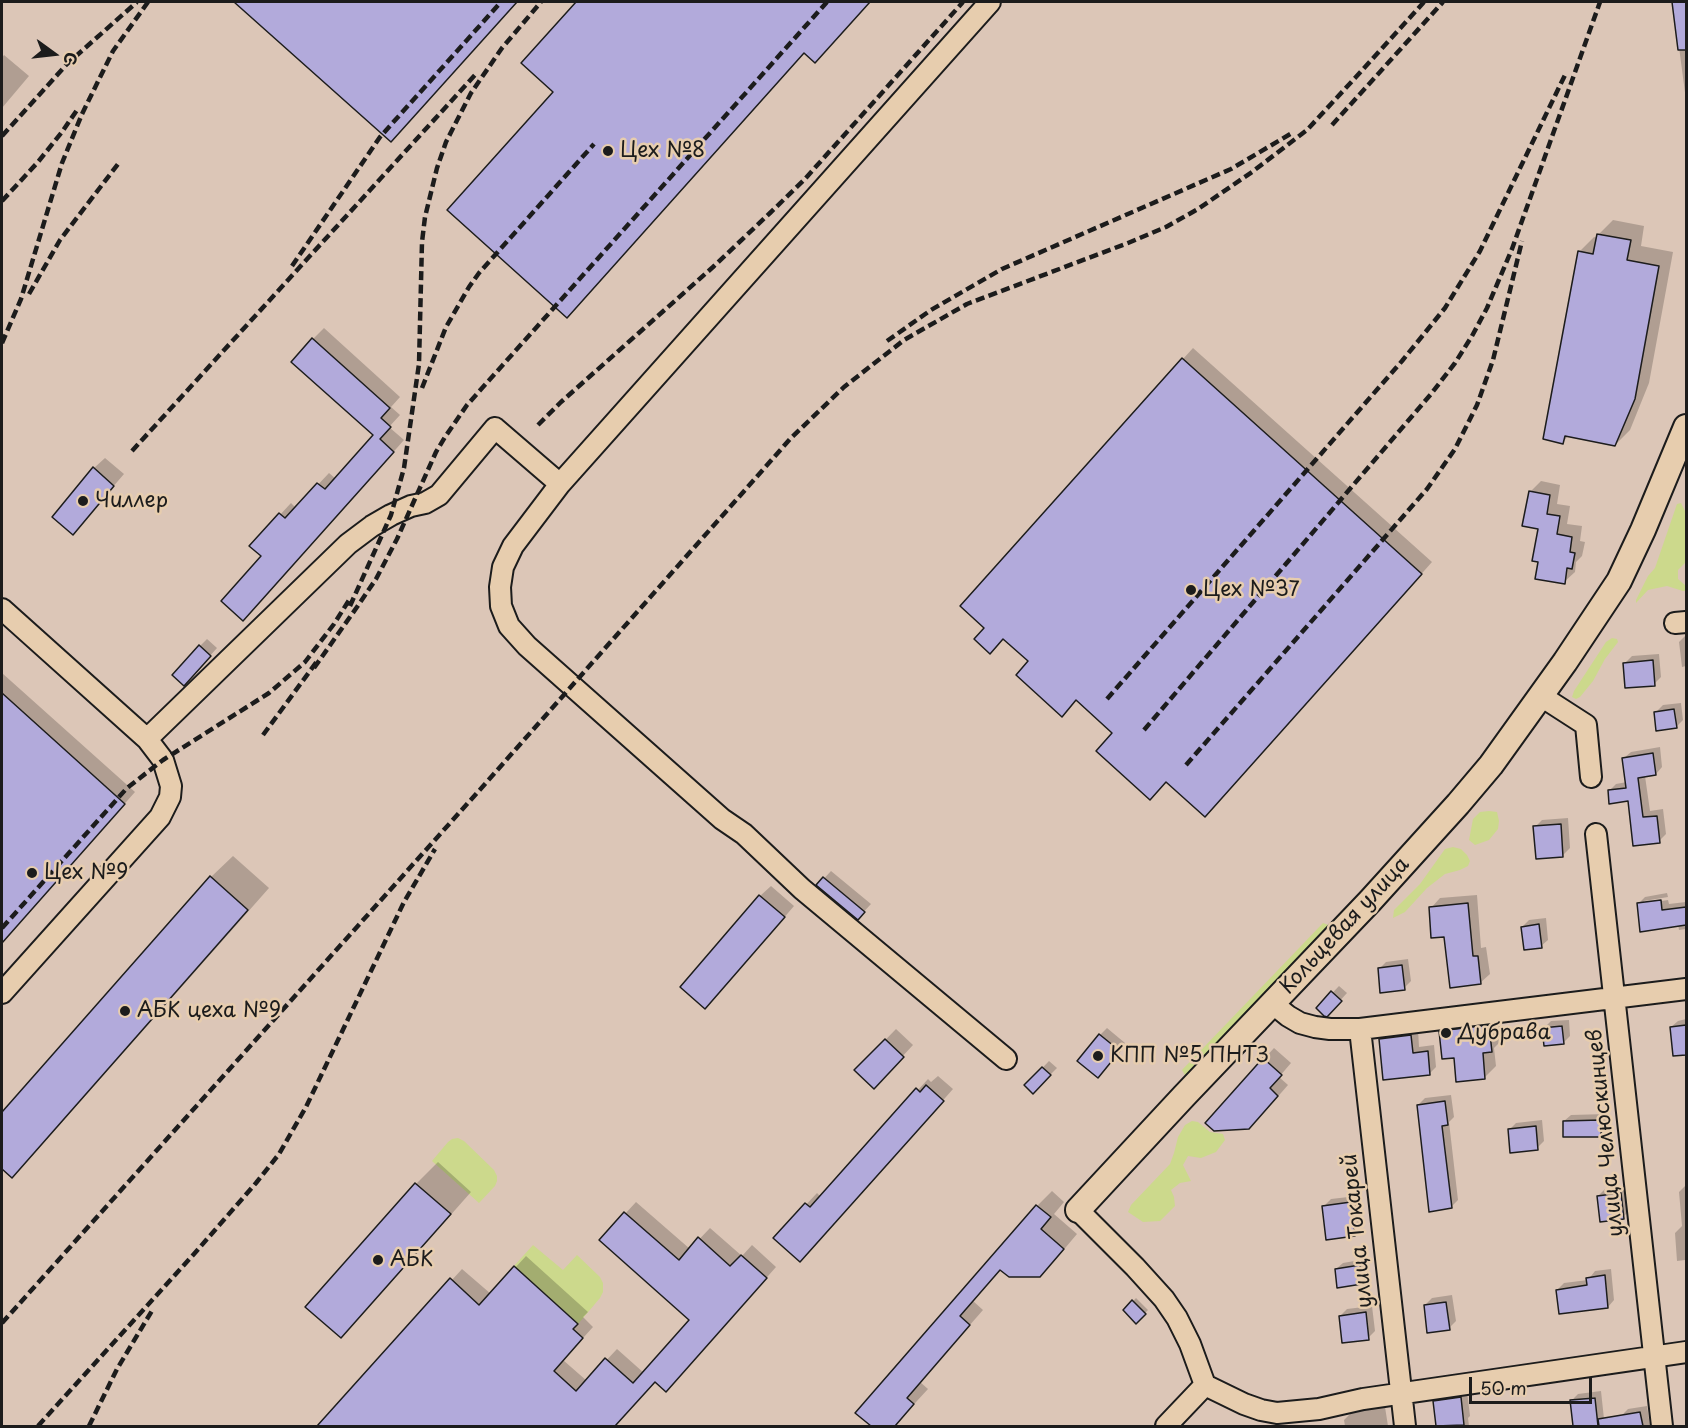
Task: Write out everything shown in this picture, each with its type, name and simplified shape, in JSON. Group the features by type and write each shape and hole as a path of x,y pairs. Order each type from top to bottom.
{"street":[{"path":"990,2 560,484 513,546 503,567 500,587 501,606 509,626 527,646 723,819 744,834 802,889 1006,1059"},
{"name":"Кольцевая улица","path":"1205,1385 1190,1344 1164,1299 1136,1267 1078,1210 1370,901 1491,765 1541,696 1619,580 1643,530 1686,427"},
{"path":"147,739 348,544 391,515 411,506 425,503 439,495 495,428 560,484"},
{"path":"2,609 147,739 163,760 171,786 170,797 160,817 2,993"},
{"path":"1541,696 1586,725 1591,777"},
{"name":"улица Челюскинцев","path":"1596,834 1662,1426"},
{"path":"1272,1004 1300,1023 1330,1029 1360,1029 1686,989"},
{"name":"улица Токарей","path":"1360,1029 1405,1426"},
{"path":"1166,1426 1205,1385 1244,1404 1277,1413 1319,1409 1401,1393 1686,1352"}],"green space":[{"path":"1681,503 1686,513 1686,562 1678,570 1678,579 1686,586 1686,591 1667,586 1648,590 1636,603 1648,576 1655,568 1677,504"},
{"path":"1612,638 1617,639 1618,642 1593,681 1580,697 1576,699 1572,697 1606,642"},
{"path":"1480,812 1497,812 1498,829 1489,840 1475,845 1469,840 1473,819"},
{"path":"1453,847 1461,849 1467,855 1470,861 1468,866 1445,874 1427,888 1405,912 1393,918 1394,910 1420,884 1445,849"},
{"path":"1323,923 1331,926 1186,1077 1182,1070"},
{"path":"1192,1121 1198,1122 1210,1132 1223,1134 1225,1140 1216,1152 1201,1158 1188,1156 1183,1165 1191,1181 1180,1183 1171,1190 1175,1206 1160,1221 1143,1222 1128,1212 1131,1205 1170,1164 1178,1137 1185,1125"},
{"path":"458,1138 494,1170 497,1176 495,1186 479,1203 432,1161 448,1142"},
{"path":"533,1245 563,1270 577,1255 600,1277 603,1292 578,1324 514,1266"}],"building":[{"path":"234,2 517,2 391,142"},
{"name":"Цех №8","path":"576,2 870,2 815,63 804,53 567,318 447,210 553,92 521,63"},
{"path":"1672,2 1686,2 1686,50 1678,50"},
{"path":"1597,234 1631,240 1627,260 1659,266 1635,399 1615,446 1565,436 1563,444 1543,439 1578,251 1593,254"},
{"path":"312,338 390,408 381,418 391,427 380,439 394,452 243,621 221,601 261,556 249,546 279,513 285,518 317,483 325,489 373,435 291,362"},
{"name":"Цех №37","path":"1182,358 1422,574 1205,817 1166,782 1150,800 1096,751 1112,733 1076,700 1062,717 1016,675 1028,661 1003,639 990,654 974,639 984,628 960,606"},
{"name":"Чиллер","path":"93,467 114,486 73,535 52,517"},
{"path":"1529,491 1550,495 1547,514 1560,516 1557,534 1572,537 1570,552 1575,553 1572,569 1567,568 1565,584 1535,579 1538,562 1532,561 1538,529 1522,526"},
{"path":"199,645 211,656 184,686 172,675"},
{"path":"1653,660 1655,686 1625,688 1623,663"},
{"name":"Цех №9","path":"2,693 125,804 2,943"},
{"path":"1674,709 1677,728 1656,731 1654,712"},
{"path":"1653,753 1656,775 1638,778 1643,817 1657,816 1660,843 1633,846 1628,801 1609,804 1608,790 1626,788 1622,758"},
{"path":"1561,824 1563,857 1536,859 1533,826"},
{"name":"АБК цеха №9","path":"210,876 248,910 12,1178 2,1169 2,1112"},
{"path":"823,877 865,912 858,920 816,885"},
{"path":"759,895 785,917 705,1009 680,987"},
{"path":"1661,900 1662,910 1686,907 1686,925 1640,932 1637,903"},
{"path":"1468,903 1473,956 1478,956 1481,984 1450,988 1444,937 1431,938 1429,907"},
{"path":"1539,924 1542,948 1524,950 1521,927"},
{"path":"1402,965 1405,990 1380,993 1378,968"},
{"path":"1331,991 1342,1001 1327,1017 1316,1008"},
{"path":"1489,1025 1492,1052 1483,1053 1485,1079 1456,1082 1454,1058 1442,1059 1439,1031"},
{"path":"1686,1025 1686,1055 1673,1056 1670,1027"},
{"path":"1562,1026 1564,1044 1544,1046 1542,1028"},
{"name":"КПП №5 ПНТЗ","path":"1099,1034 1120,1051 1098,1078 1077,1061"},
{"path":"1411,1035 1413,1053 1428,1051 1430,1075 1383,1080 1379,1039"},
{"path":"885,1039 904,1057 874,1089 854,1070"},
{"path":"1263,1058 1282,1075 1270,1088 1278,1096 1249,1129 1214,1131 1205,1123"},
{"path":"1042,1067 1051,1075 1033,1094 1024,1085"},
{"path":"926,1085 944,1101 800,1262 773,1238 805,1203 810,1207 916,1088 920,1092"},
{"path":"1445,1101 1448,1125 1442,1126 1452,1208 1429,1212 1417,1105"},
{"path":"1601,1120 1601,1137 1563,1137 1563,1121"},
{"path":"1536,1126 1538,1150 1510,1153 1508,1129"},
{"name":"АБК","path":"415,1183 451,1214 341,1338 305,1307"},
{"path":"1621,1193 1624,1219 1600,1222 1597,1196"},
{"path":"1351,1202 1355,1236 1326,1240 1322,1206"},
{"path":"1036,1205 1051,1217 1041,1229 1064,1249 1040,1277 1009,1277 1000,1270 960,1316 970,1325 907,1398 914,1404 895,1426 871,1426 855,1413"},
{"path":"624,1212 679,1260 698,1237 730,1266 741,1255 767,1278 666,1392 655,1382 615,1426 317,1426 450,1278 479,1305 514,1266 578,1324 573,1329 583,1338 554,1371 576,1391 605,1358 633,1383 689,1320 599,1240"},
{"path":"1360,1265 1362,1284 1337,1288 1335,1269"},
{"path":"1605,1275 1608,1308 1559,1314 1556,1290 1587,1285 1586,1278"},
{"path":"1132,1300 1146,1314 1136,1324 1123,1310"},
{"path":"1446,1302 1450,1330 1427,1333 1424,1305"},
{"path":"1366,1312 1369,1340 1342,1343 1339,1316"},
{"path":"1461,1397 1464,1425 1436,1426 1433,1401"},
{"path":"1595,1398 1598,1426 1573,1426 1570,1400"},
{"path":"1640,1412 1643,1426 1599,1426 1598,1419"}],"railway":[{"path":"2,136 67,64 137,2"},
{"path":"2,343 21,299 62,163 82,114 113,51 148,2"},
{"path":"292,266 380,137 501,2"},
{"path":"350,606 391,515 404,468 419,364 422,242 425,217 437,168 446,142 471,93 502,48 541,2"},
{"path":"314,668 376,579 397,539 436,452 467,405 827,2"},
{"path":"538,425 713,267 804,180 963,2"},
{"path":"2,1323 485,784 791,438 844,387 904,340 967,304 1128,243 1166,227 1198,209 1307,130 1424,2"},
{"path":"1332,125 1443,2"},
{"path":"1144,730 1431,394 1472,336 1487,308 1512,249 1600,2"},
{"path":"132,451 475,75"},
{"path":"1107,699 1402,361 1445,308 1480,251 1565,75"},
{"path":"2,201 38,162 77,110"},
{"path":"887,341 931,310 1002,269 1231,169 1292,133"},
{"path":"422,388 446,327 469,287 594,144"},
{"path":"29,294 60,240 118,164"},
{"path":"1186,765 1427,489 1455,449 1477,405 1493,360 1522,241"},
{"path":"2,928 127,788 163,760 269,693 305,662 351,597"},
{"path":"263,735 318,660"},
{"path":"38,1426 194,1254 279,1154 306,1107 404,902 435,849"},
{"path":"89,1426 117,1369 153,1309"}],"place":[{"name":"Цех №8","path":"608,151"},
{"name":"Чиллер","path":"83,501"},
{"name":"Цех №37","path":"1191,590"},
{"name":"Цех №9","path":"32,873"},
{"name":"АБК цеха №9","path":"125,1011"},
{"name":"Дубрава","path":"1446,1033"},
{"name":"КПП №5 ПНТЗ","path":"1098,1056"},
{"name":"АБК","path":"378,1260"}]}
